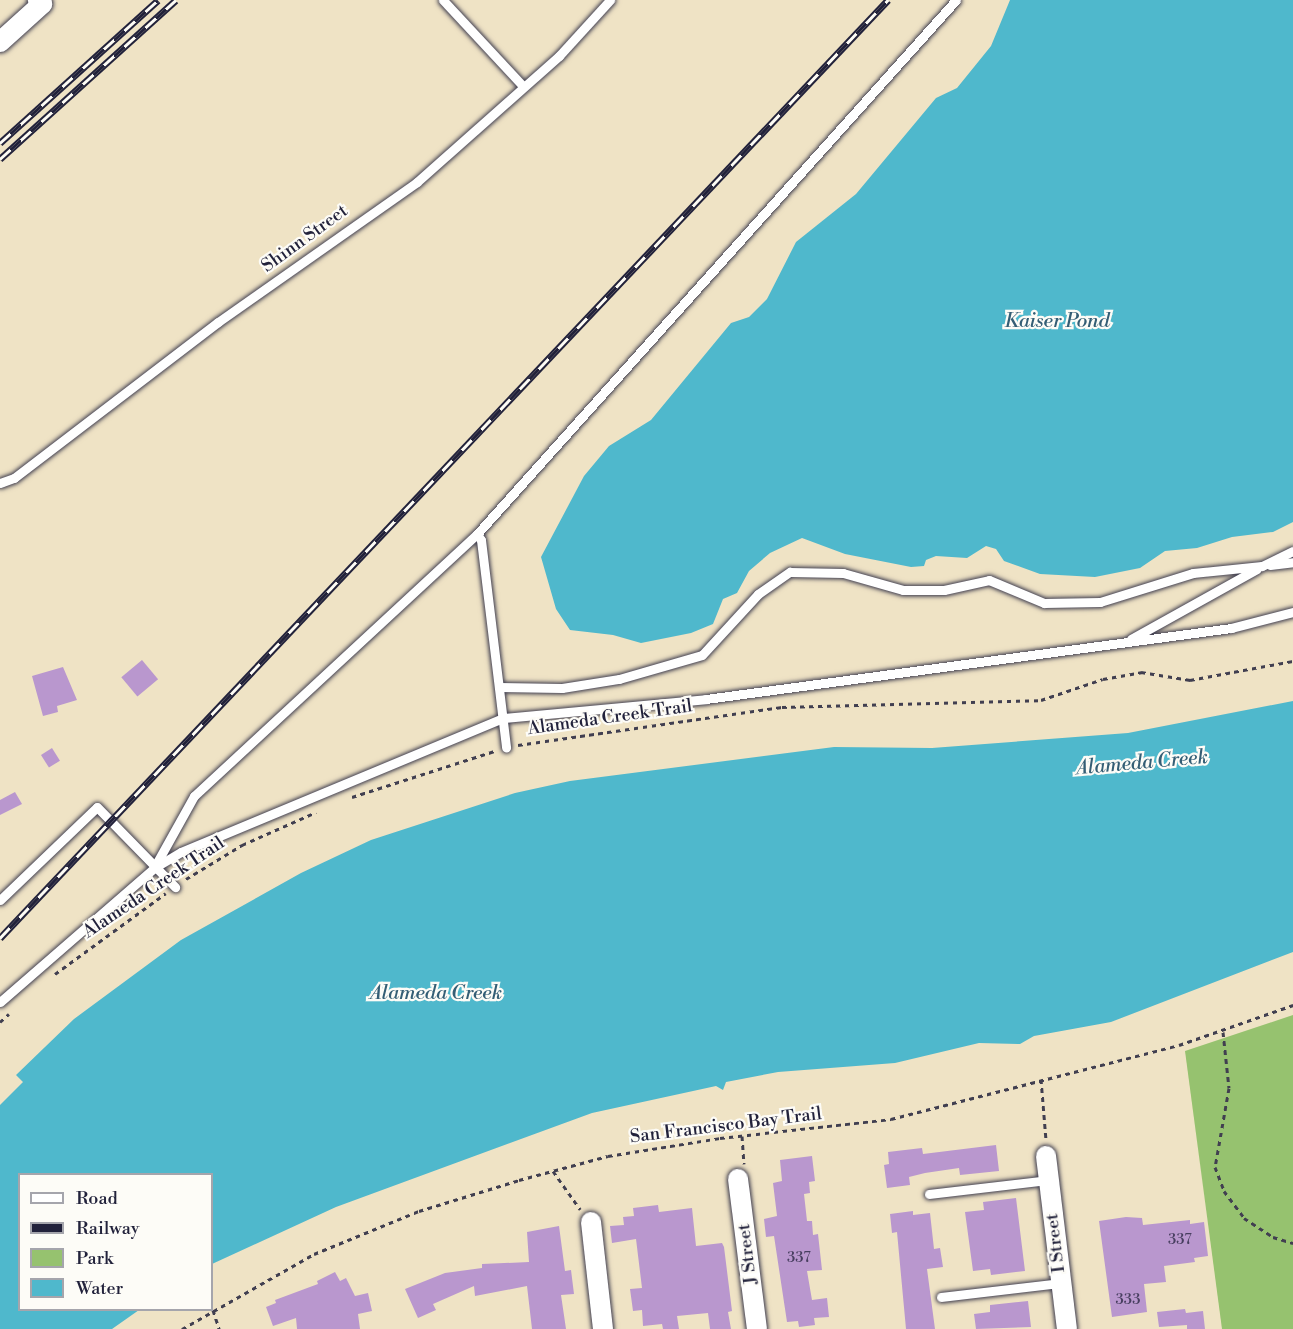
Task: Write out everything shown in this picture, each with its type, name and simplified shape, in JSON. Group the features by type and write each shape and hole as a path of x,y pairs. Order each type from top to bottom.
{"street":[{"path":"0,42 42,4 38,0"},
{"name":"I Street","path":"1046,1156 1067,1329"},
{"name":"J Street","path":"738,1179 757,1329"},
{"path":"591,1222 603,1329"}],"lane":[{"path":"443,0 523,86"},
{"name":"Shinn Street","path":"0,483 14,478 218,322 417,182 523,86 560,56 610,0"},
{"path":"154,868 194,796 477,534 956,0"},
{"path":"477,534 481,540 506,747"},
{"path":"1126,642 1293,551"},
{"path":"499,687 562,687 619,679 702,655 758,594 790,572 843,573 903,590 944,590 989,580 1044,603 1100,602 1193,573 1293,562"},
{"path":"0,1002 154,868 181,852 503,718 706,699 1231,628 1293,612"},
{"path":"0,900 97,807 175,887"},
{"path":"929,1194 1049,1180"},
{"path":"941,1297 1061,1283"}],"path":[{"name":"Alameda Creek Trail","path":"348,799 506,747 782,707 1041,700 1103,679 1141,672 1190,680 1293,661"},
{"name":"Alameda Creek Trail","path":"46,980 175,887 242,845 320,810"},
{"name":"San Francisco Bay Trail","path":"213,1310 314,1254 419,1211 552,1170 608,1155 742,1136 891,1119 1222,1032 1293,1005"},
{"path":"0,1022 15,1008"},
{"path":"1222,1032 1229,1088 1215,1167 1224,1191 1244,1218 1273,1237 1293,1243"},
{"path":"1041,1079 1046,1156"},
{"path":"738,1179 745,1165 742,1136"},
{"path":"552,1170 591,1222"},
{"path":"213,1310 219,1329"},
{"name":"San Francisco Bay Trail","path":"182,1329 211,1311"}],"green space":[{"path":"1293,1015 1293,1329 1222,1329 1185,1051"}],"water":[{"name":"Kaiser Pond","path":"1010,0 1293,0 1293,522 1273,532 1232,537 1197,548 1165,551 1140,568 1095,577 1040,574 1004,561 996,549 986,546 967,558 936,556 926,560 924,566 911,567 845,554 802,538 770,553 749,571 737,593 723,599 713,624 691,633 641,643 613,635 570,630 556,609 541,557 584,476 609,446 651,420 731,323 749,317 767,299 796,242 856,194 936,98 957,88 991,46"},
{"name":"Alameda Creek","path":"1293,701 1293,952 1111,1022 1034,1036 1020,1044 979,1043 895,1063 778,1072 726,1082 723,1090 716,1086 592,1113 336,1207 213,1264 213,1173 18,1173 18,1311 138,1311 112,1329 0,1329 0,1105 23,1082 16,1075 74,1019 181,940 301,873 371,840 515,793 570,781 834,747 932,748 1128,733"}],"building":[{"path":"142,660 158,679 137,697 121,677"},
{"path":"63,667 77,700 57,706 58,712 43,716 32,676"},
{"path":"52,748 60,761 49,768 41,755"},
{"path":"15,792 22,804 0,815 0,800"},
{"path":"996,1145 999,1171 960,1175 959,1168 925,1173 909,1177 910,1185 887,1188 884,1165 889,1164 888,1152 922,1148 923,1154"},
{"path":"812,1156 815,1181 809,1182 810,1193 804,1194 807,1221 812,1221 813,1235 818,1234 822,1270 807,1271 812,1300 827,1298 829,1317 814,1318 815,1325 799,1327 798,1321 787,1322 774,1236 766,1237 764,1219 777,1216 773,1183 782,1181 780,1160"},
{"path":"1016,1198 1025,1271 991,1275 990,1269 973,1271 965,1212 984,1210 983,1202"},
{"path":"658,1205 659,1212 692,1208 696,1246 722,1243 732,1311 728,1312 731,1329 710,1329 708,1313 677,1316 679,1329 663,1329 662,1324 643,1326 642,1310 633,1311 630,1289 642,1288 636,1239 612,1243 610,1226 624,1225 623,1217 634,1216 633,1208"},
{"path":"913,1211 913,1215 930,1213 934,1249 940,1248 943,1267 927,1269 935,1329 906,1329 897,1232 892,1233 890,1214"},
{"path":"1126,1217 1142,1218 1143,1225 1190,1220 1190,1224 1204,1222 1208,1256 1194,1258 1195,1262 1164,1266 1166,1282 1144,1284 1147,1312 1112,1317 1099,1221"},
{"path":"559,1226 565,1271 571,1270 574,1294 561,1295 566,1329 532,1329 527,1286 475,1296 474,1286 433,1304 436,1310 418,1318 405,1289 445,1273 482,1268 482,1264 529,1262 527,1232"},
{"path":"335,1272 340,1281 346,1278 355,1296 368,1293 372,1311 358,1314 360,1329 297,1329 296,1318 273,1326 266,1307 276,1303 275,1300 318,1284 317,1281"},
{"path":"1028,1301 1031,1327 976,1329 974,1314 990,1312 990,1305"},
{"path":"1185,1309 1186,1313 1203,1311 1205,1329 1187,1329 1187,1325 1159,1327 1157,1312"}],"railway":[{"path":"0,143 158,0"},
{"path":"0,159 176,0"},
{"path":"0,938 888,0"}]}
